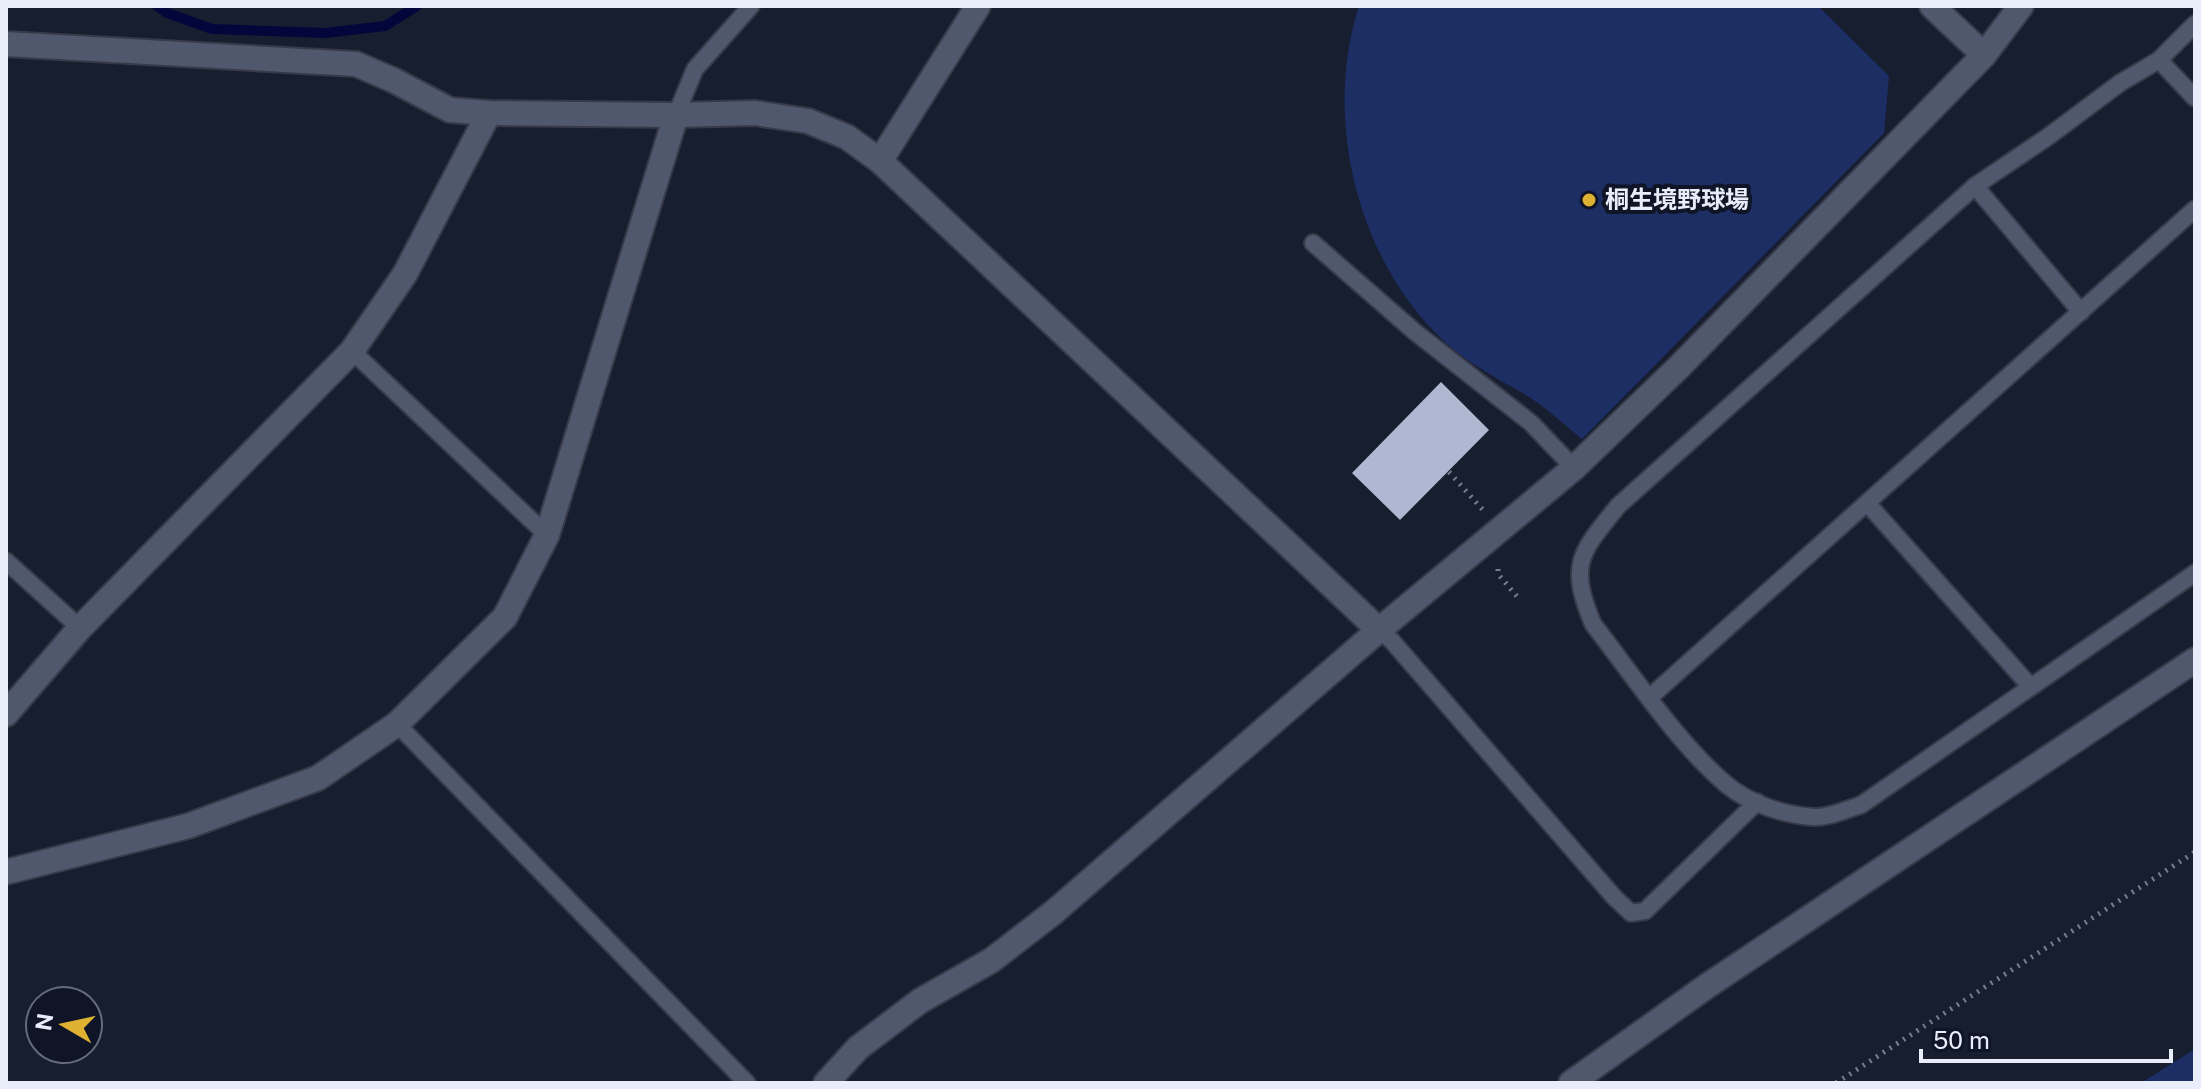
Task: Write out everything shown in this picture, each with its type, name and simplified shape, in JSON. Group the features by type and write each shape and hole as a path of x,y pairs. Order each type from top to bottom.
{"street":[{"path":"880,161 978,6"},
{"path":"1932,6 1984,55"},
{"path":"826,1083 858,1048 920,1001 992,960 1054,912 1379,630 1574,468 1680,366 1984,55 2021,6"},
{"path":"6,44 356,64 450,110 676,115 755,113 808,121 847,137 880,161 1379,630"},
{"path":"6,714 80,628 352,351 405,274 489,113"},
{"path":"6,872 188,826 318,778 397,724 505,617 547,535 676,115"},
{"path":"1571,1083 1707,986 2195,660"}],"lane":[{"path":"676,115 695,69 751,6"},
{"path":"2195,24 2159,60 2120,83 1975,186 1618,506 1586,545 1578,577 1583,601 1593,624 1690,749 1728,786 1757,802 1817,818 1861,805 2195,573"},
{"path":"2159,60 2195,98"},
{"path":"1975,186 2081,312"},
{"path":"1650,697 2195,209"},
{"path":"1313,243 1415,332 1531,423 1574,468"},
{"path":"352,351 547,535"},
{"path":"1867,503 2030,686"},
{"path":"6,561 80,628"},
{"path":"1379,630 1631,913 1645,911 1757,802"},
{"path":"397,724 747,1083"}],"path":[{"path":"1449,472 1492,519"},
{"path":"1498,564 1498,574 1520,600"},
{"path":"1836,1083 2195,852"}],"shaded area":[{"name":"桐生境野球場","path":"1359,6 1818,6 1889,76 1884,133 1582,439 1539,404 1447,344 1416,311 1390,273 1370,232 1356,187 1347,142 1345,96 1349,50"},
{"path":"2195,1049 2195,1083 2141,1083"}],"building":[{"path":"1441,382 1489,430 1400,520 1352,473"}],"waterway":[{"path":"157,6 167,13 212,29 325,33 385,26 417,6"}],"place":[{"name":"桐生境野球場","path":"1589,200"}]}
